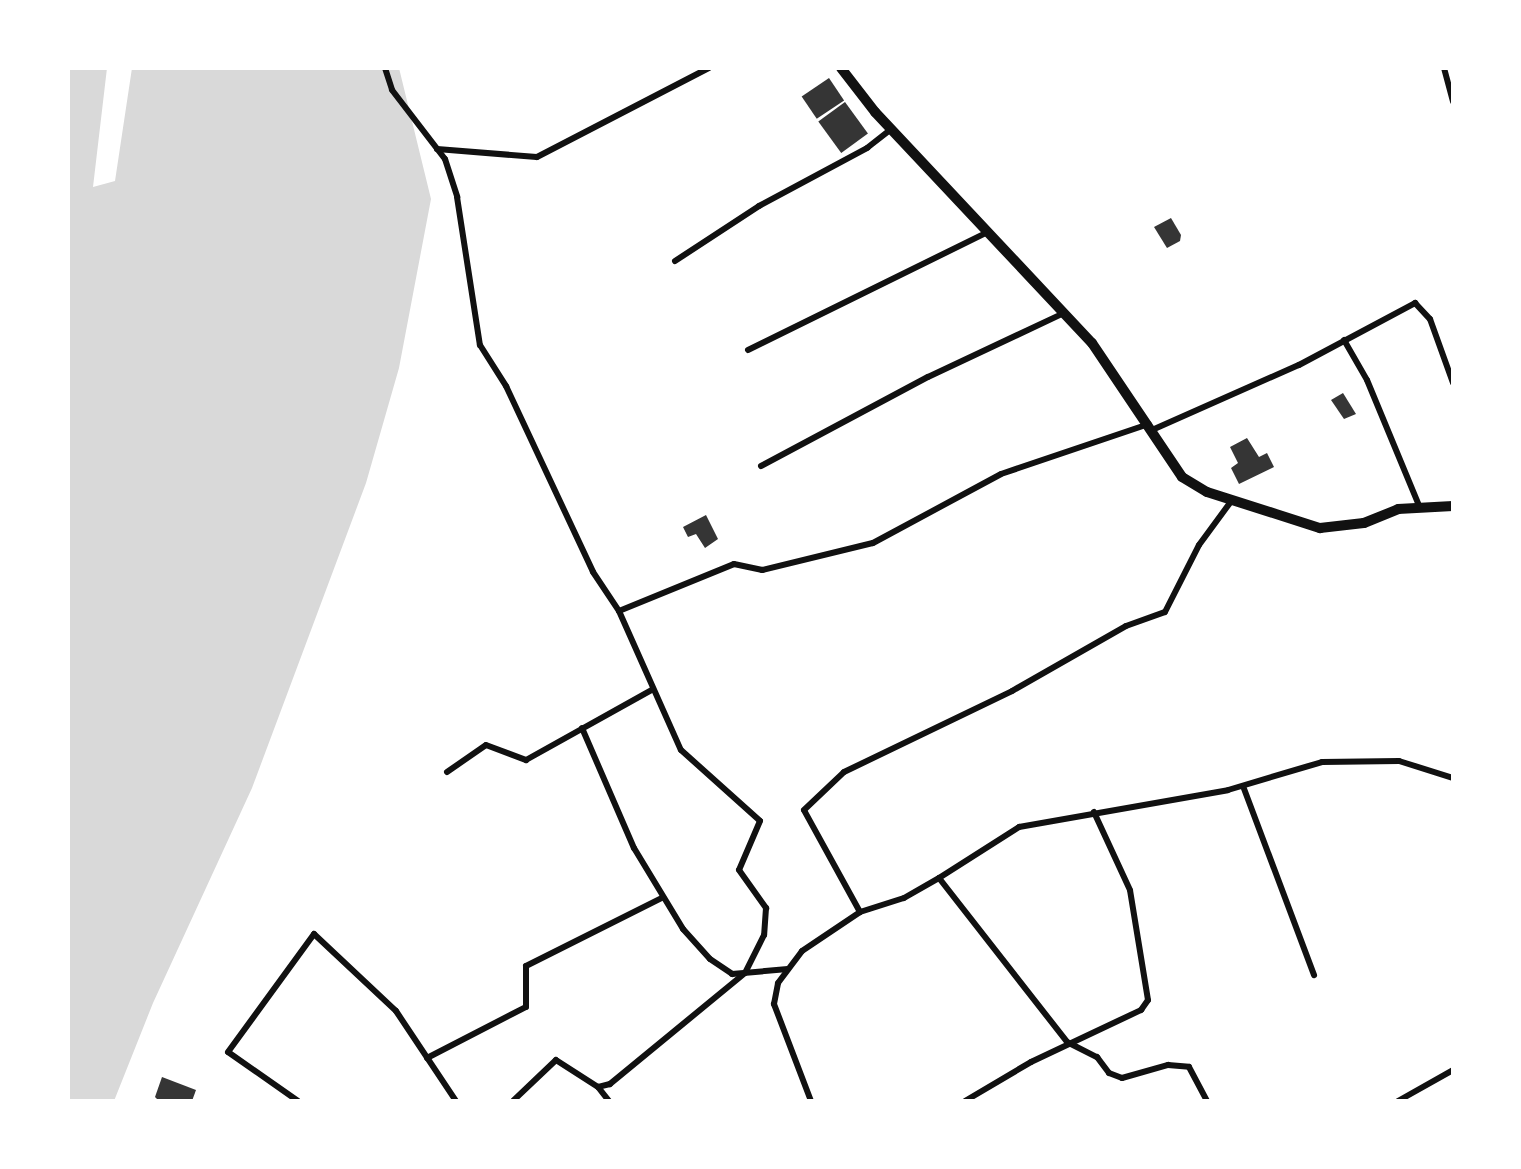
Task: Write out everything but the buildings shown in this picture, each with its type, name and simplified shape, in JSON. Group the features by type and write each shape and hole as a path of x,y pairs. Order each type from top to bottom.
{"main road":[{"path":"841,68 891,129 1092,344 1182,477 1232,500 1320,528 1364,523 1398,509 1453,506"}],"street":[{"path":"386,68 392,90 445,159 457,197 480,345 506,386 593,572 619,611 681,750 760,821 739,870 766,908 764,935 745,973 610,1084 598,1087"},
{"path":"437,149 537,157 709,68"},
{"path":"1444,68 1453,102"},
{"path":"675,261 759,206 867,148 891,129"},
{"path":"748,350 988,232"},
{"path":"619,611 734,564 762,570 873,543 1000,474 1150,427 1268,380 1415,303 1430,319 1453,383"},
{"path":"761,467 917,382 1063,313"},
{"path":"1343,340 1367,380 1420,508"},
{"path":"860,912 804,810 844,772 1012,691 1126,626 1165,612 1199,545 1232,500"},
{"path":"447,772 486,745 526,760 652,690"},
{"path":"582,728 613,804 662,898 710,959 732,974 788,969"},
{"path":"811,1101 774,1004 778,983 788,969 802,951 860,912 904,898 1019,827 1243,786 1322,762 1355,759 1399,761 1453,778"},
{"path":"1243,786 1314,975"},
{"path":"965,1101 1069,1043 1141,1010 1148,1000 1130,890 1094,812"},
{"path":"939,878 1069,1043 1097,1057 1110,1073 1122,1078 1168,1065 1189,1068 1207,1101"},
{"path":"427,1058 526,1007 526,965 662,898"},
{"path":"298,1101 228,1052 314,934 396,1011 456,1101"},
{"path":"513,1101 556,1060 598,1087 609,1101"},
{"path":"1398,1101 1453,1070"}],"shaded area":[{"path":"68,68 107,68 93,187 115,181 132,68 399,68 431,199 399,368 366,483 252,788 153,1003 114,1101 68,1101"}]}
